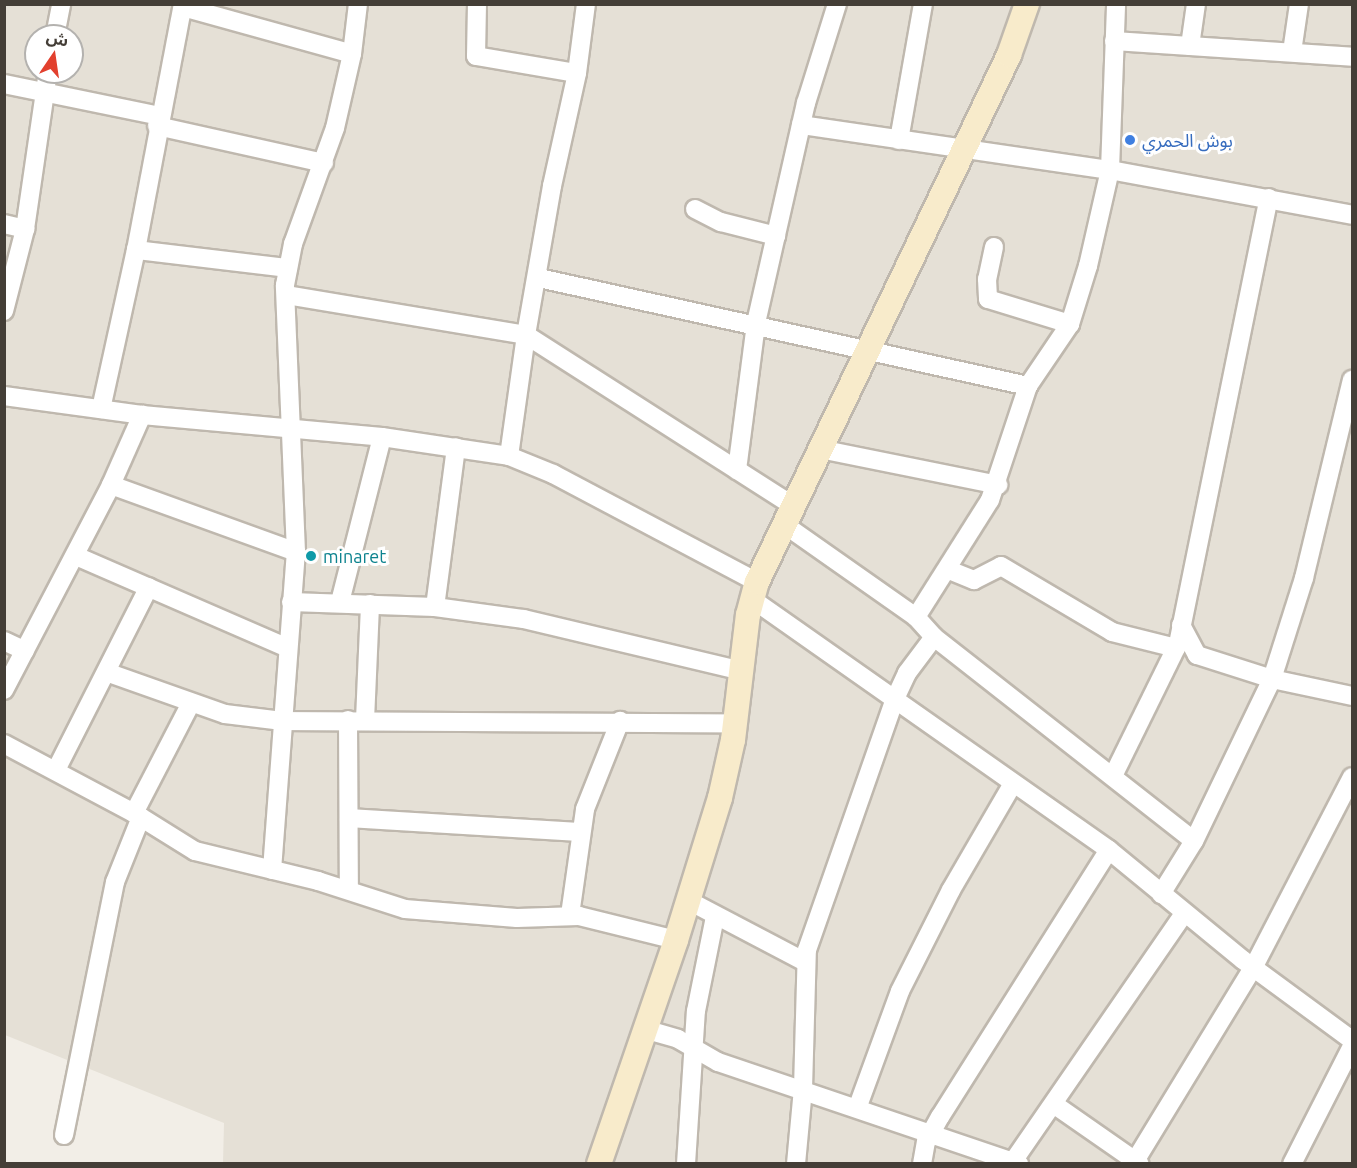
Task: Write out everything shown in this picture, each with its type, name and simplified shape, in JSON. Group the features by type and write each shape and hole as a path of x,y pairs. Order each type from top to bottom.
{"street":[{"path":"57,24 61,4"},
{"path":"272,870 296,552 288,268 293,244 324,163 352,54 358,4"},
{"path":"477,4 476,56 577,73"},
{"path":"509,456 526,334 539,278 552,186 577,73 586,4"},
{"path":"737,470 756,323 801,126 837,4"},
{"path":"899,140 923,4"},
{"path":"599,1164 689,901 720,798 735,723 755,590 866,350 1009,55 1027,4"},
{"path":"916,617 949,570 998,485 1028,386 1070,324 1088,266 1110,170 1116,4"},
{"path":"1190,46 1196,4"},
{"path":"1292,52 1299,4"},
{"path":"101,409 136,250 159,121 183,6 352,54"},
{"path":"1114,41 1353,57"},
{"path":"4,84 324,163"},
{"path":"4,311 25,229 46,84"},
{"path":"801,126 1110,170 1353,215"},
{"path":"1113,776 1176,648 1269,198"},
{"path":"695,209 721,222 776,237"},
{"path":"4,224 25,229"},
{"path":"994,247 987,279 988,299 1070,324"},
{"path":"136,250 288,268"},
{"path":"539,278 756,323 1028,386"},
{"path":"287,295 526,334 737,470 916,617 934,637 1194,841"},
{"path":"1161,894 1194,841 1272,679 1304,578 1353,380"},
{"path":"4,396 142,415 381,437 456,447 509,456 554,474 755,590 894,701 1012,785 1109,850 1184,914 1253,968 1353,1040"},
{"path":"4,690 76,556 142,415"},
{"path":"340,602 381,437"},
{"path":"435,607 456,447"},
{"path":"820,449 998,485"},
{"path":"111,485 296,552"},
{"path":"76,556 288,648"},
{"path":"949,570 974,580 1001,566 1112,632 1176,648"},
{"path":"56,770 109,673 149,587"},
{"path":"291,602 435,607 561,626 742,671"},
{"path":"349,890 349,818 370,604"},
{"path":"1181,625 1197,655 1272,679 1353,696"},
{"path":"796,1164 803,1089 805,962 894,701 907,674 934,637"},
{"path":"4,641 25,651"},
{"path":"109,673 225,714 283,721 735,723"},
{"path":"64,1135 115,882 138,815 191,703"},
{"path":"570,915 579,832 590,792 620,721"},
{"path":"4,744 138,815 195,851 349,890 405,909 441,914 529,919 570,915 676,940"},
{"path":"1055,1105 1137,1162 1253,968 1353,777"},
{"path":"858,1106 900,991 951,890 1012,785"},
{"path":"349,818 579,832"},
{"path":"921,1164 932,1131 1109,850"},
{"path":"689,901 715,917 805,962"},
{"path":"644,1029 678,1039 693,1050 1016,1162 1184,914"},
{"path":"686,1164 696,1011 715,917"},
{"path":"1293,1164 1353,1046"}],"shaded area":[{"path":"4,5 1352,5 1352,1163 223,1163 224,1123 5,1035"}],"place":[{"name":"بوش الحمري","path":"1130,140"},
{"name":"minaret","path":"311,556"}]}
